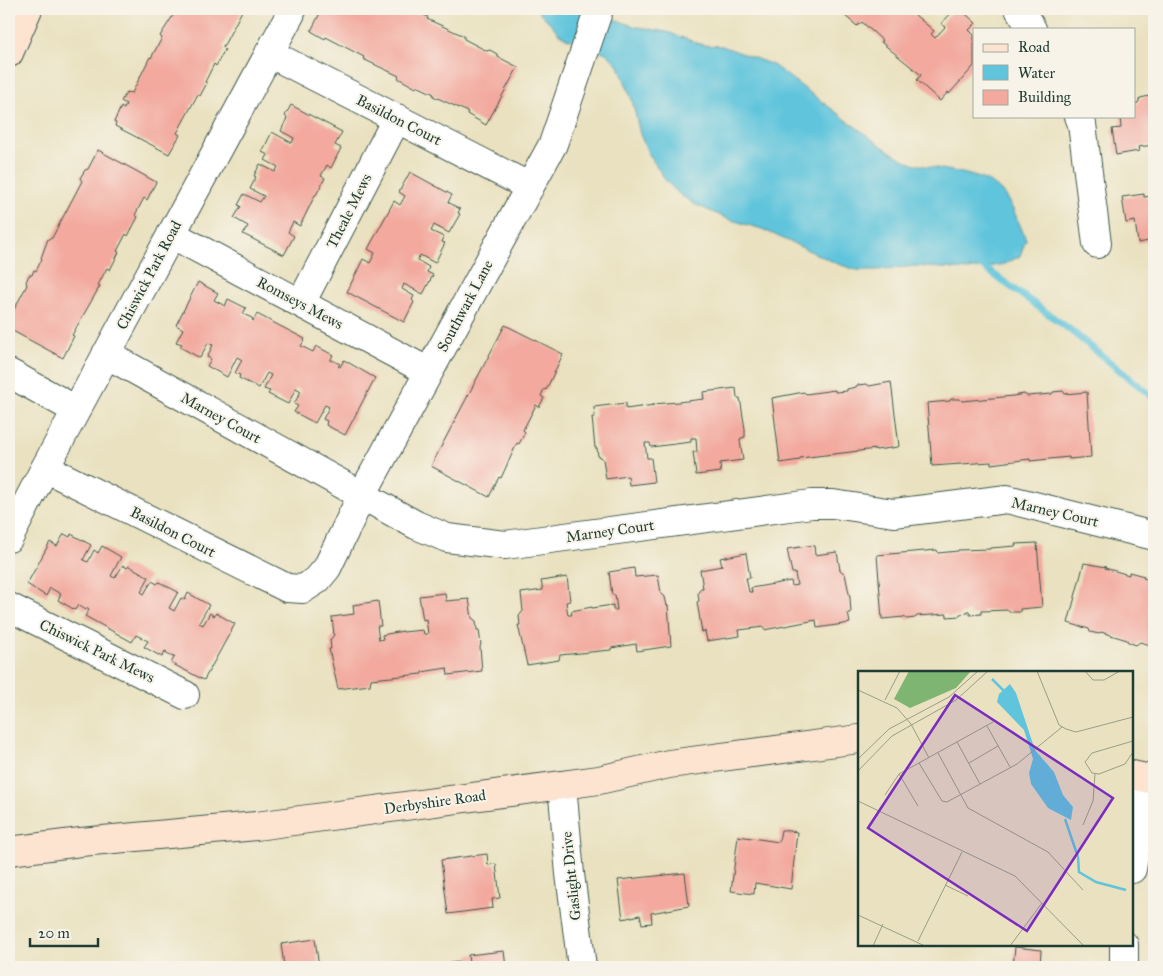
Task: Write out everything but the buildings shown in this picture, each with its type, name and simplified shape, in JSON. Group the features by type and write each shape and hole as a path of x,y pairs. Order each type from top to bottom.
{"street":[{"path":"9,53 28,9"},
{"name":"Southwark Lane","path":"303,588 317,580 327,568 362,495 553,144 599,9"},
{"path":"1019,9 1031,28"},
{"name":"Chiswick Park Road","path":"9,538 44,468 290,13"},
{"name":"Basildon Court","path":"269,53 530,186"},
{"name":"Theale Mews","path":"300,303 397,118"},
{"path":"1080,118 1097,244"},
{"name":"Romseys Mews","path":"171,234 429,372"},
{"name":"Marney Court","path":"106,354 416,525 447,538 505,545 812,504 833,504 894,513 1007,500 1154,536"},
{"path":"9,373 76,410"},
{"name":"Basildon Court","path":"44,468 287,588 303,588"},
{"name":"Chiswick Park Mews","path":"9,607 185,695"},
{"name":"Derbyshire Road","path":"9,851 80,842 256,826 599,780 669,764 858,738"},
{"path":"1133,861 1144,778"},
{"name":"Gaslight Drive","path":"562,785 582,967"},
{"path":"1124,946 1124,967"}],"water":[{"path":"536,9 591,9 599,14 634,26 667,32 703,45 722,46 773,65 876,142 901,158 919,165 971,175 993,184 1009,201 1026,239 1020,256 1005,264 968,270 916,266 857,270 838,264 762,229 728,219 694,204 679,194 666,181 647,151 640,134 632,100 619,66 606,53 566,38 558,33"}],"waterway":[{"path":"978,263 1069,329 1154,398"}]}
